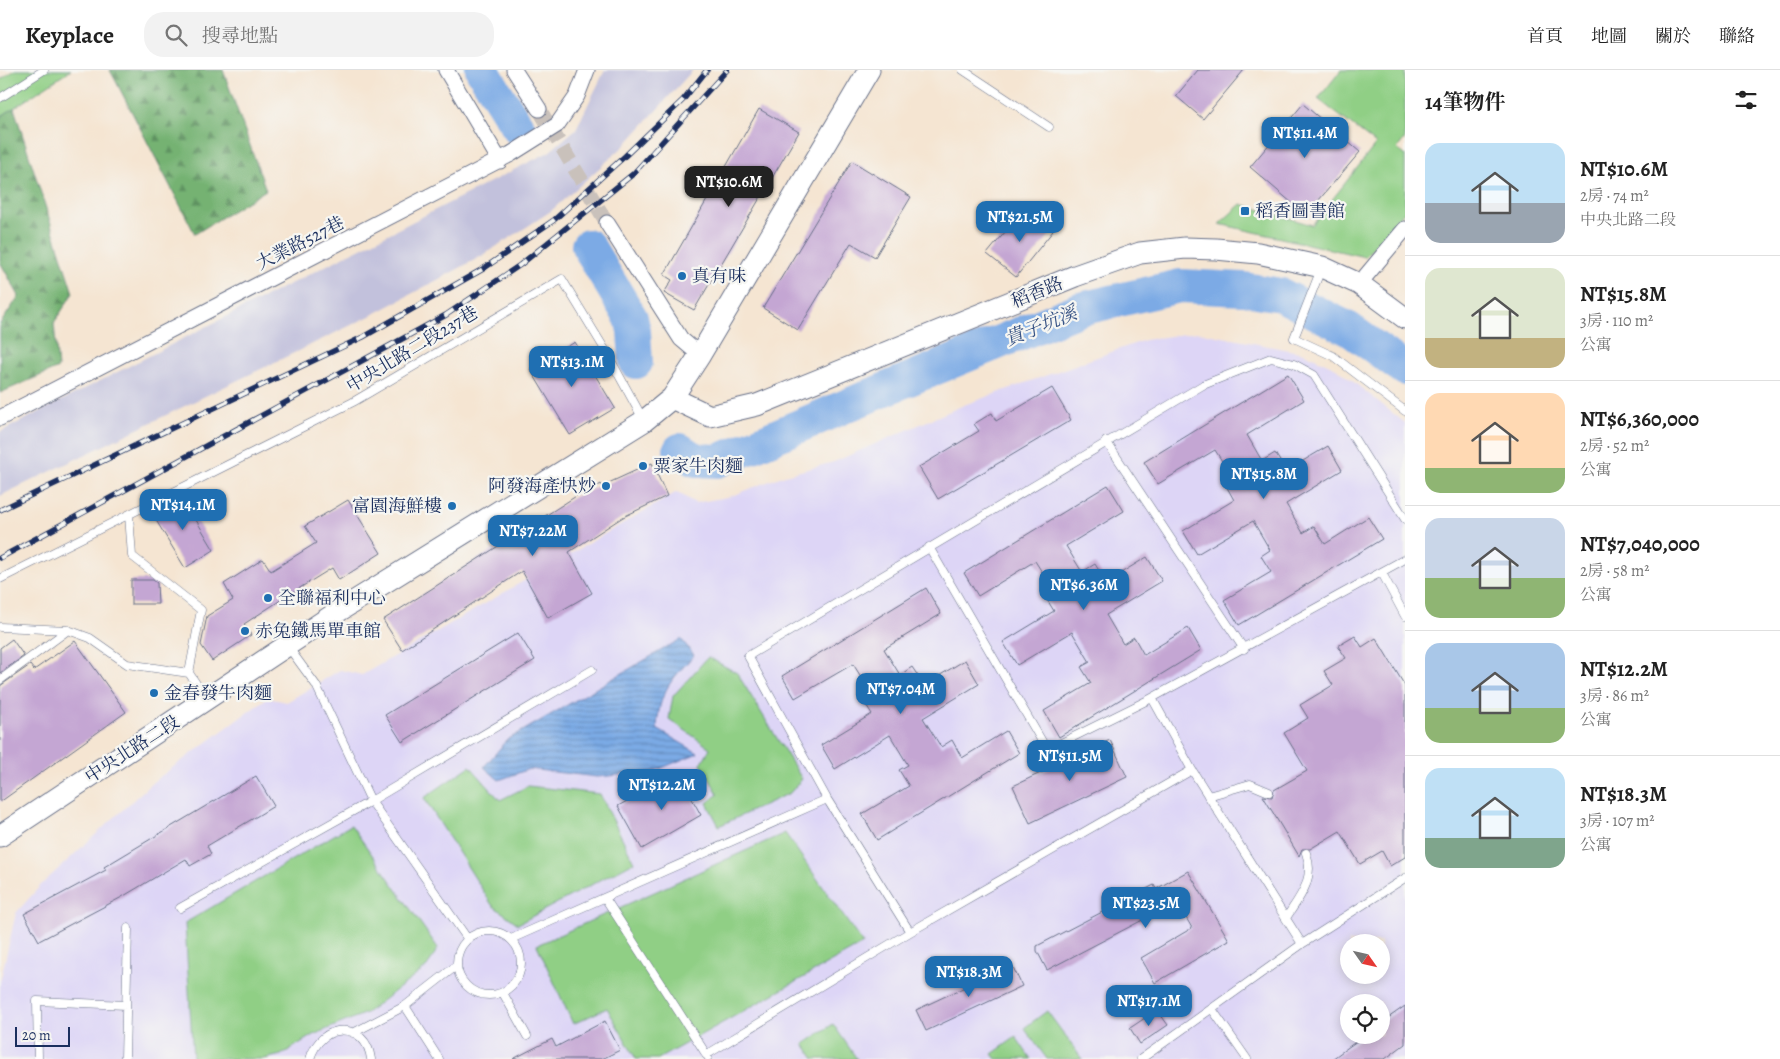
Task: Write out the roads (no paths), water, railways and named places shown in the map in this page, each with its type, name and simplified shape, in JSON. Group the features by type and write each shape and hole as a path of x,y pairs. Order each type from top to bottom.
{"street":[{"path":"446,70 506,158"},
{"path":"514,70 539,109"},
{"name":"大業路527巷","path":"0,418 506,158 557,125 577,96 588,70"},
{"name":"中央北路二段","path":"0,836 342,609 644,421 672,398 700,355 870,70"},
{"path":"607,222 681,339 700,355"},
{"path":"1359,284 1405,230"},
{"name":"稻香路","path":"672,398 710,416 758,405 1075,276 1140,253 1184,248 1258,253 1322,267 1359,284 1405,318"}],"lane":[{"path":"0,98 44,70"},
{"path":"963,70 1049,127"},
{"path":"1322,267 1294,338 1333,356 1405,411"},
{"name":"中央北路二段237巷","path":"129,515 353,402 562,279 604,348 644,421"},
{"path":"910,932 827,799 748,656 1106,441 1203,385 1271,358 1294,364 1314,375 1405,519"},
{"path":"1106,441 1244,649"},
{"path":"0,579 129,515 132,556 201,610 189,673 206,700"},
{"path":"929,547 1047,750 1152,698 1244,649 1405,559"},
{"path":"1382,573 1405,616"},
{"path":"0,627 68,630 90,638 127,664 189,673"},
{"path":"0,680 68,630"},
{"path":"287,646 316,685 371,801 467,938"},
{"path":"180,908 371,801 592,670"},
{"path":"1152,698 1192,770 1302,944"},
{"path":"605,898 708,1057 910,932 1192,770"},
{"path":"1208,796 1250,784 1269,792"},
{"path":"511,939 827,799"},
{"path":"1286,918 1307,885 1310,863 1306,853"},
{"path":"1141,1059 1302,944 1405,878"},
{"path":"125,1059 128,928"},
{"path":"481,931 497,931 511,939 520,952 521,968 515,982 503,993 488,996 473,992 461,981 456,966 458,951 467,938 481,931"},
{"path":"353,1033 405,1006 456,966"},
{"path":"503,993 527,1036"},
{"path":"38,1059 37,1001 126,1005"},
{"path":"405,1006 439,1059"},
{"path":"1212,1009 1247,1059"},
{"path":"310,1059 314,1046 324,1035 338,1030 353,1033 364,1040 370,1051 371,1059"}],"water":[{"path":"681,639 694,655 672,680 663,696 657,729 698,753 652,772 597,777 529,769 499,780 484,767 507,740"}],"waterway":[{"name":"貴子坑溪","path":"482,70 519,129"},
{"name":"貴子坑溪","path":"588,246 631,318 634,331 636,362"},
{"name":"貴子坑溪","path":"680,450 695,460 718,461 895,385 1080,309 1180,286 1244,289 1281,295 1349,329 1405,369"},
{"path":"1353,331 1356,325 1355,322"}],"tunnel":[{"path":"539,109 607,223"}],"railway":[{"path":"0,510 363,337 483,269 554,220 683,100 707,70"},
{"path":"0,558 446,315 520,265 633,174 727,70"}],"place":[{"name":"稻香圖書館","path":"1245,211"},
{"name":"真有味","path":"682,276"},
{"name":"粟家牛肉麵","path":"643,466"},
{"name":"阿發海產快炒","path":"606,486"},
{"name":"富園海鮮樓","path":"452,506"},
{"name":"全聯福利中心","path":"268,598"},
{"name":"赤兔鐵馬單車館","path":"245,631"},
{"name":"金春發牛肉麵","path":"154,693"}]}
